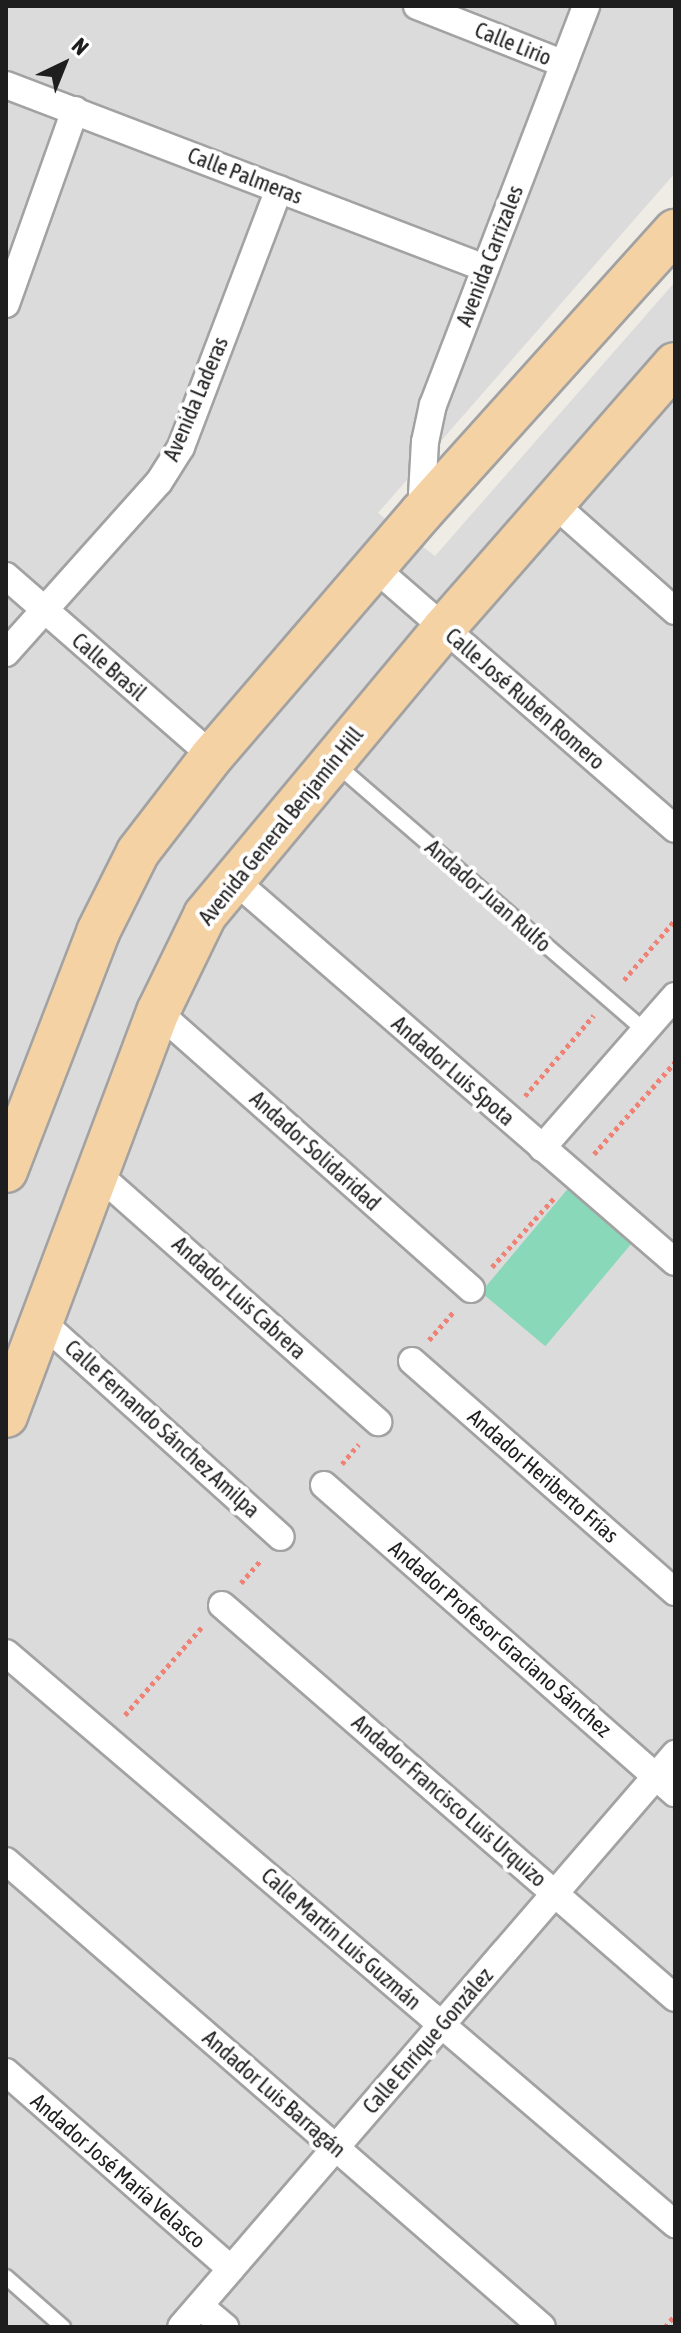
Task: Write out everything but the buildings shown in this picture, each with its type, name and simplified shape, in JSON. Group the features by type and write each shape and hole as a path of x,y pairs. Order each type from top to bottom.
{"main road":[{"path":"6,1171 98,932 138,852 212,756 421,513 675,231"},
{"name":"Avenida General Benjamín Hill","path":"6,1416 158,1012 205,915 444,628 553,503 669,384"}],"street":[{"name":"Calle Lirio","path":"417,6 564,64"},
{"name":"Avenida Carrizales","path":"421,513 425,442 433,405 586,6"},
{"name":"Calle Palmeras","path":"6,85 485,268"},
{"path":"6,304 75,110"},
{"name":"Avenida Laderas","path":"6,653 159,482 181,447 279,189"},
{"path":"553,503 675,611"},
{"name":"Calle José Rubén Romero","path":"375,568 675,829"},
{"name":"Calle Brasil","path":"6,576 212,756"},
{"name":"Andador Luis Spota","path":"233,879 675,1262"},
{"path":"542,1148 675,996"},
{"name":"Andador Solidaridad","path":"158,1012 471,1289"},
{"name":"Andador Luis Cabrera","path":"99,1175 378,1422"},
{"name":"Calle Fernando Sánchez Amilpa","path":"42,1322 281,1537"},
{"name":"Andador Heriberto Frías","path":"412,1361 675,1592"},
{"name":"Andador Profesor Graciano Sánchez","path":"324,1485 665,1785"},
{"name":"Andador Francisco Luis Urquizo","path":"222,1605 675,1998"},
{"name":"Calle Martín Luis Guzmán","path":"6,1653 675,2224"},
{"name":"Calle Enrique González","path":"181,2327 555,1894 665,1785 675,1754"},
{"name":"Andador Luis Barragán","path":"6,1861 542,2327"},
{"name":"Andador José María Velasco","path":"6,2072 231,2269"},
{"path":"200,2306 225,2327"}],"lane":[{"name":"Andador Juan Rulfo","path":"332,761 645,1031"},
{"path":"6,2277 63,2327"}],"path":[{"path":"574,1176 675,1062"},
{"path":"665,2327 675,2315"}],"shaded area":[{"path":"6,6 675,6 675,173 378,513 435,556 675,282 675,2327 6,2327"}],"green space":[{"path":"571,1185 635,1239 545,1346 481,1292"}]}
